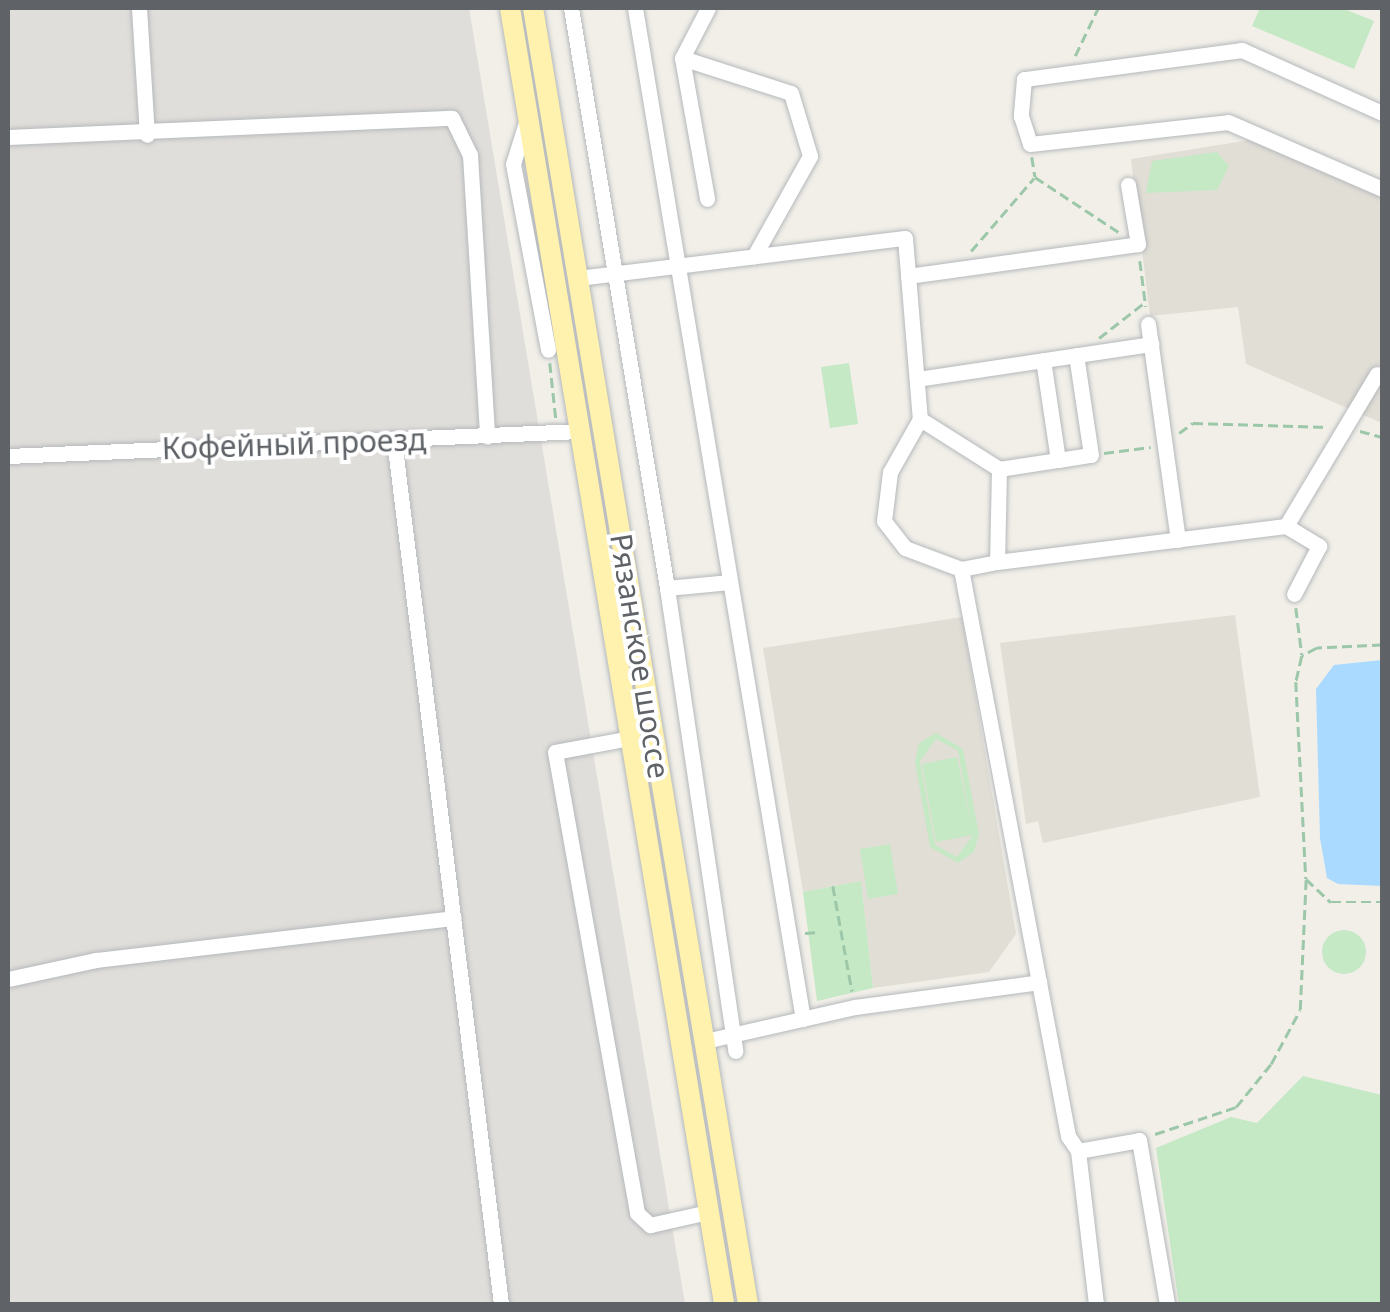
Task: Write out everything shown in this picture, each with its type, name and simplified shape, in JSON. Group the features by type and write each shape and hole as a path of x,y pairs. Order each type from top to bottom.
{"main road":[{"name":"Рязанское шоссе","path":"510,8 724,1304"},
{"name":"Рязанское шоссе","path":"533,8 748,1304"}],"lane":[{"path":"139,8 147,135"},
{"path":"571,8 667,588 734,1042"},
{"path":"635,8 803,1019"},
{"path":"707,199 682,58 708,8"},
{"path":"1382,113 1242,50 1024,79 1030,144 1228,122 1382,189"},
{"path":"682,58 791,93 810,156 754,256"},
{"path":"528,116 513,164 548,350"},
{"path":"8,137 147,135 452,118 470,155 487,436"},
{"path":"908,276 1138,244 1128,185"},
{"path":"578,278 905,238 920,419 890,472 884,521 905,548 961,569 1286,526 1318,546 1294,594"},
{"path":"1148,324 1178,540"},
{"path":"917,379 1151,344"},
{"path":"920,419 999,469 1091,455 1076,355"},
{"path":"1043,360 1058,460"},
{"path":"1286,526 1377,374"},
{"name":"Кофейный проезд","path":"8,456 580,431"},
{"path":"394,440 501,1304"},
{"path":"996,562 999,469"},
{"path":"961,569 1039,982 1078,1151 1096,1304"},
{"path":"667,588 730,582"},
{"path":"630,738 555,752 637,1214 650,1226 708,1212"},
{"path":"8,979 96,960 454,918"},
{"path":"705,1041 734,1042 855,1007 1039,982"},
{"path":"1078,1151 1139,1140 1167,1304"}],"path":[{"path":"1068,73 1098,8"},
{"path":"1030,144 1035,177 1138,244 1148,324"},
{"path":"956,269 1035,177"},
{"path":"1076,355 1145,302"},
{"path":"1091,455 1165,445 1192,423 1346,426 1382,437"},
{"path":"1139,1140 1236,1107 1272,1064 1300,1010 1306,879 1302,656 1294,594"},
{"path":"1302,656 1382,645"},
{"path":"1306,879 1331,902 1382,902"},
{"path":"833,886 855,1007"}],"shaded area":[{"path":"8,8 469,8 685,1304 8,1304"},
{"path":"1250,140 1382,197 1382,423 1246,364 1238,307 1150,316 1131,159"},
{"path":"1235,615 1260,797 1043,843 1038,821 1026,824 1000,643"},
{"path":"962,617 1016,934 989,972 873,988 861,881 803,892 763,648"}],"green space":[{"path":"1260,8 1342,8 1374,21 1354,69 1252,26"},
{"path":"1217,152 1229,166 1217,190 1146,193 1152,161"},
{"path":"849,363 858,424 830,428 821,367"},
{"path":"936,733 963,749 979,834 974,852 958,863 930,847 915,762 919,743","holes":["936,739 958,751 972,829 957,757 922,764 936,842 973,835 957,857 935,845 920,761"]},
{"path":"890,844 898,894 868,899 860,849"},
{"path":"861,881 873,988 817,1001 803,892"},
{"path":"1344,930 1359,937 1366,952 1359,967 1344,974 1329,967 1322,952 1329,937"},
{"path":"1303,1076 1382,1095 1382,1304 1179,1304 1156,1148 1231,1117 1257,1123"}],"water":[{"path":"1382,660 1382,886 1338,884 1327,878 1320,838 1316,689 1334,665"}]}
